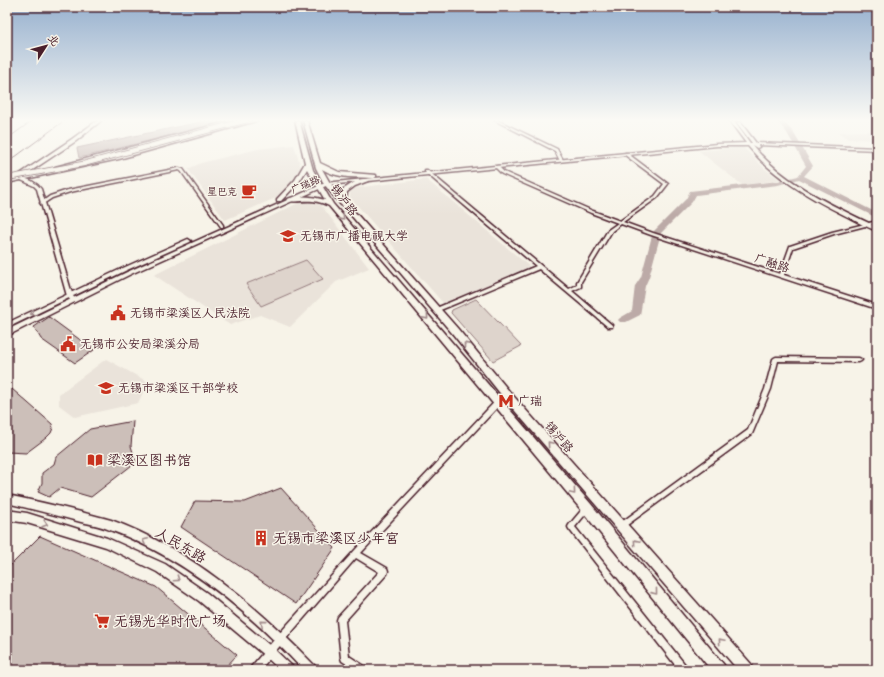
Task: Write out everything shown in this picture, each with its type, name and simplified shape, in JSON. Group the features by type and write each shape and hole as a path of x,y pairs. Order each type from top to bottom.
{"main road":[{"path":"7,182 53,152"},
{"path":"7,185 57,152"},
{"path":"18,175 71,164 118,152"},
{"path":"7,178 83,164 130,152"},
{"path":"7,182 141,152"},
{"path":"305,152 308,163 322,184"},
{"path":"314,152 322,184"},
{"name":"广瑞路","path":"7,326 322,184 627,152"},
{"name":"广瑞路","path":"7,333 72,298 222,226 279,200 322,184 374,176 497,167 560,159 650,152"},
{"path":"757,152 767,164 799,186 824,202 874,224 877,229"},
{"path":"279,200 298,181 308,163"},
{"path":"318,164 325,170 335,174 374,176"},
{"path":"343,204 344,191 353,185 366,180"},
{"name":"锡沪路","path":"322,184 343,204 436,310 506,394 747,670"},
{"name":"锡沪路","path":"322,184 331,205 498,402 719,670"},
{"path":"289,200 314,198 331,205"},
{"name":"人民东路","path":"7,499 38,505 112,525 172,554 215,582 282,638 310,670"},
{"path":"7,515 27,518 107,543 161,568 204,597 288,670"}],"street":[{"path":"557,152 560,159"},
{"path":"568,291 579,286 579,282 610,230 656,197 666,184 626,154"},
{"path":"497,167 503,173 592,212 622,222"},
{"path":"42,203 59,193 179,169 182,170 222,226"},
{"path":"428,172 610,326"},
{"path":"22,179 36,185 39,189 72,298"},
{"name":"广融路","path":"622,222 652,234 877,308"},
{"path":"782,276 791,246 833,233 874,224"},
{"path":"436,310 539,267"},
{"path":"621,526 750,432 768,389 776,360 859,360"},
{"path":"254,670 356,554 506,394"},
{"path":"586,508 571,527 684,670"},
{"path":"356,554 384,571 341,620 345,658 363,670"}],"shaded area":[{"path":"78,152 105,152 79,158"},
{"path":"247,152 296,152 302,170 287,191 278,197 225,220 188,169 201,163"},
{"path":"700,152 748,152 765,169 780,180 742,185"},
{"path":"426,179 531,268 443,303 350,197 350,192 355,188"},
{"name":"无锡市广播电视大学","path":"302,201 321,205 369,268 336,282 290,327 260,315 230,325 154,275"},
{"path":"306,260 323,279 261,306 246,284"},
{"path":"476,299 521,346 493,361 451,313 452,310"},
{"name":"无锡市梁溪区干部学校","path":"106,359 148,382 138,403 75,417 59,405 59,394"}],"building":[{"name":"无锡市公安局梁溪分局","path":"49,317 94,350 75,363 41,339 34,327"},
{"path":"12,389 52,424 53,428 51,433 46,438 26,453 7,452 7,393"},
{"name":"梁溪区图书馆","path":"133,421 131,446 136,462 91,497 60,488 49,497 38,492 42,483 42,473 54,464 56,457 90,429"},
{"name":"无锡市梁溪区少年宫","path":"281,488 335,548 296,604 181,527 195,501 245,502"},
{"name":"无锡光华时代广场","path":"40,536 156,587 237,655 223,670 7,670 7,569"}],"waterway":[{"path":"800,177 810,166 802,152"},
{"path":"623,320 637,313 640,286 645,277 657,232 689,200 693,193 778,183 800,177"},
{"path":"800,177 877,216"}],"railway":[{"path":"7,163 22,152"}],"place":[{"name":"星巴克","path":"249,191"},
{"name":"无锡市广播电视大学","path":"288,236"},
{"name":"无锡市梁溪区人民法院","path":"118,313"},
{"name":"无锡市公安局梁溪分局","path":"68,344"},
{"name":"无锡市梁溪区干部学校","path":"106,388"},
{"name":"广瑞","path":"506,401"},
{"name":"梁溪区图书馆","path":"95,460"},
{"name":"无锡市梁溪区少年宫","path":"261,538"},
{"name":"无锡光华时代广场","path":"102,621"}]}
